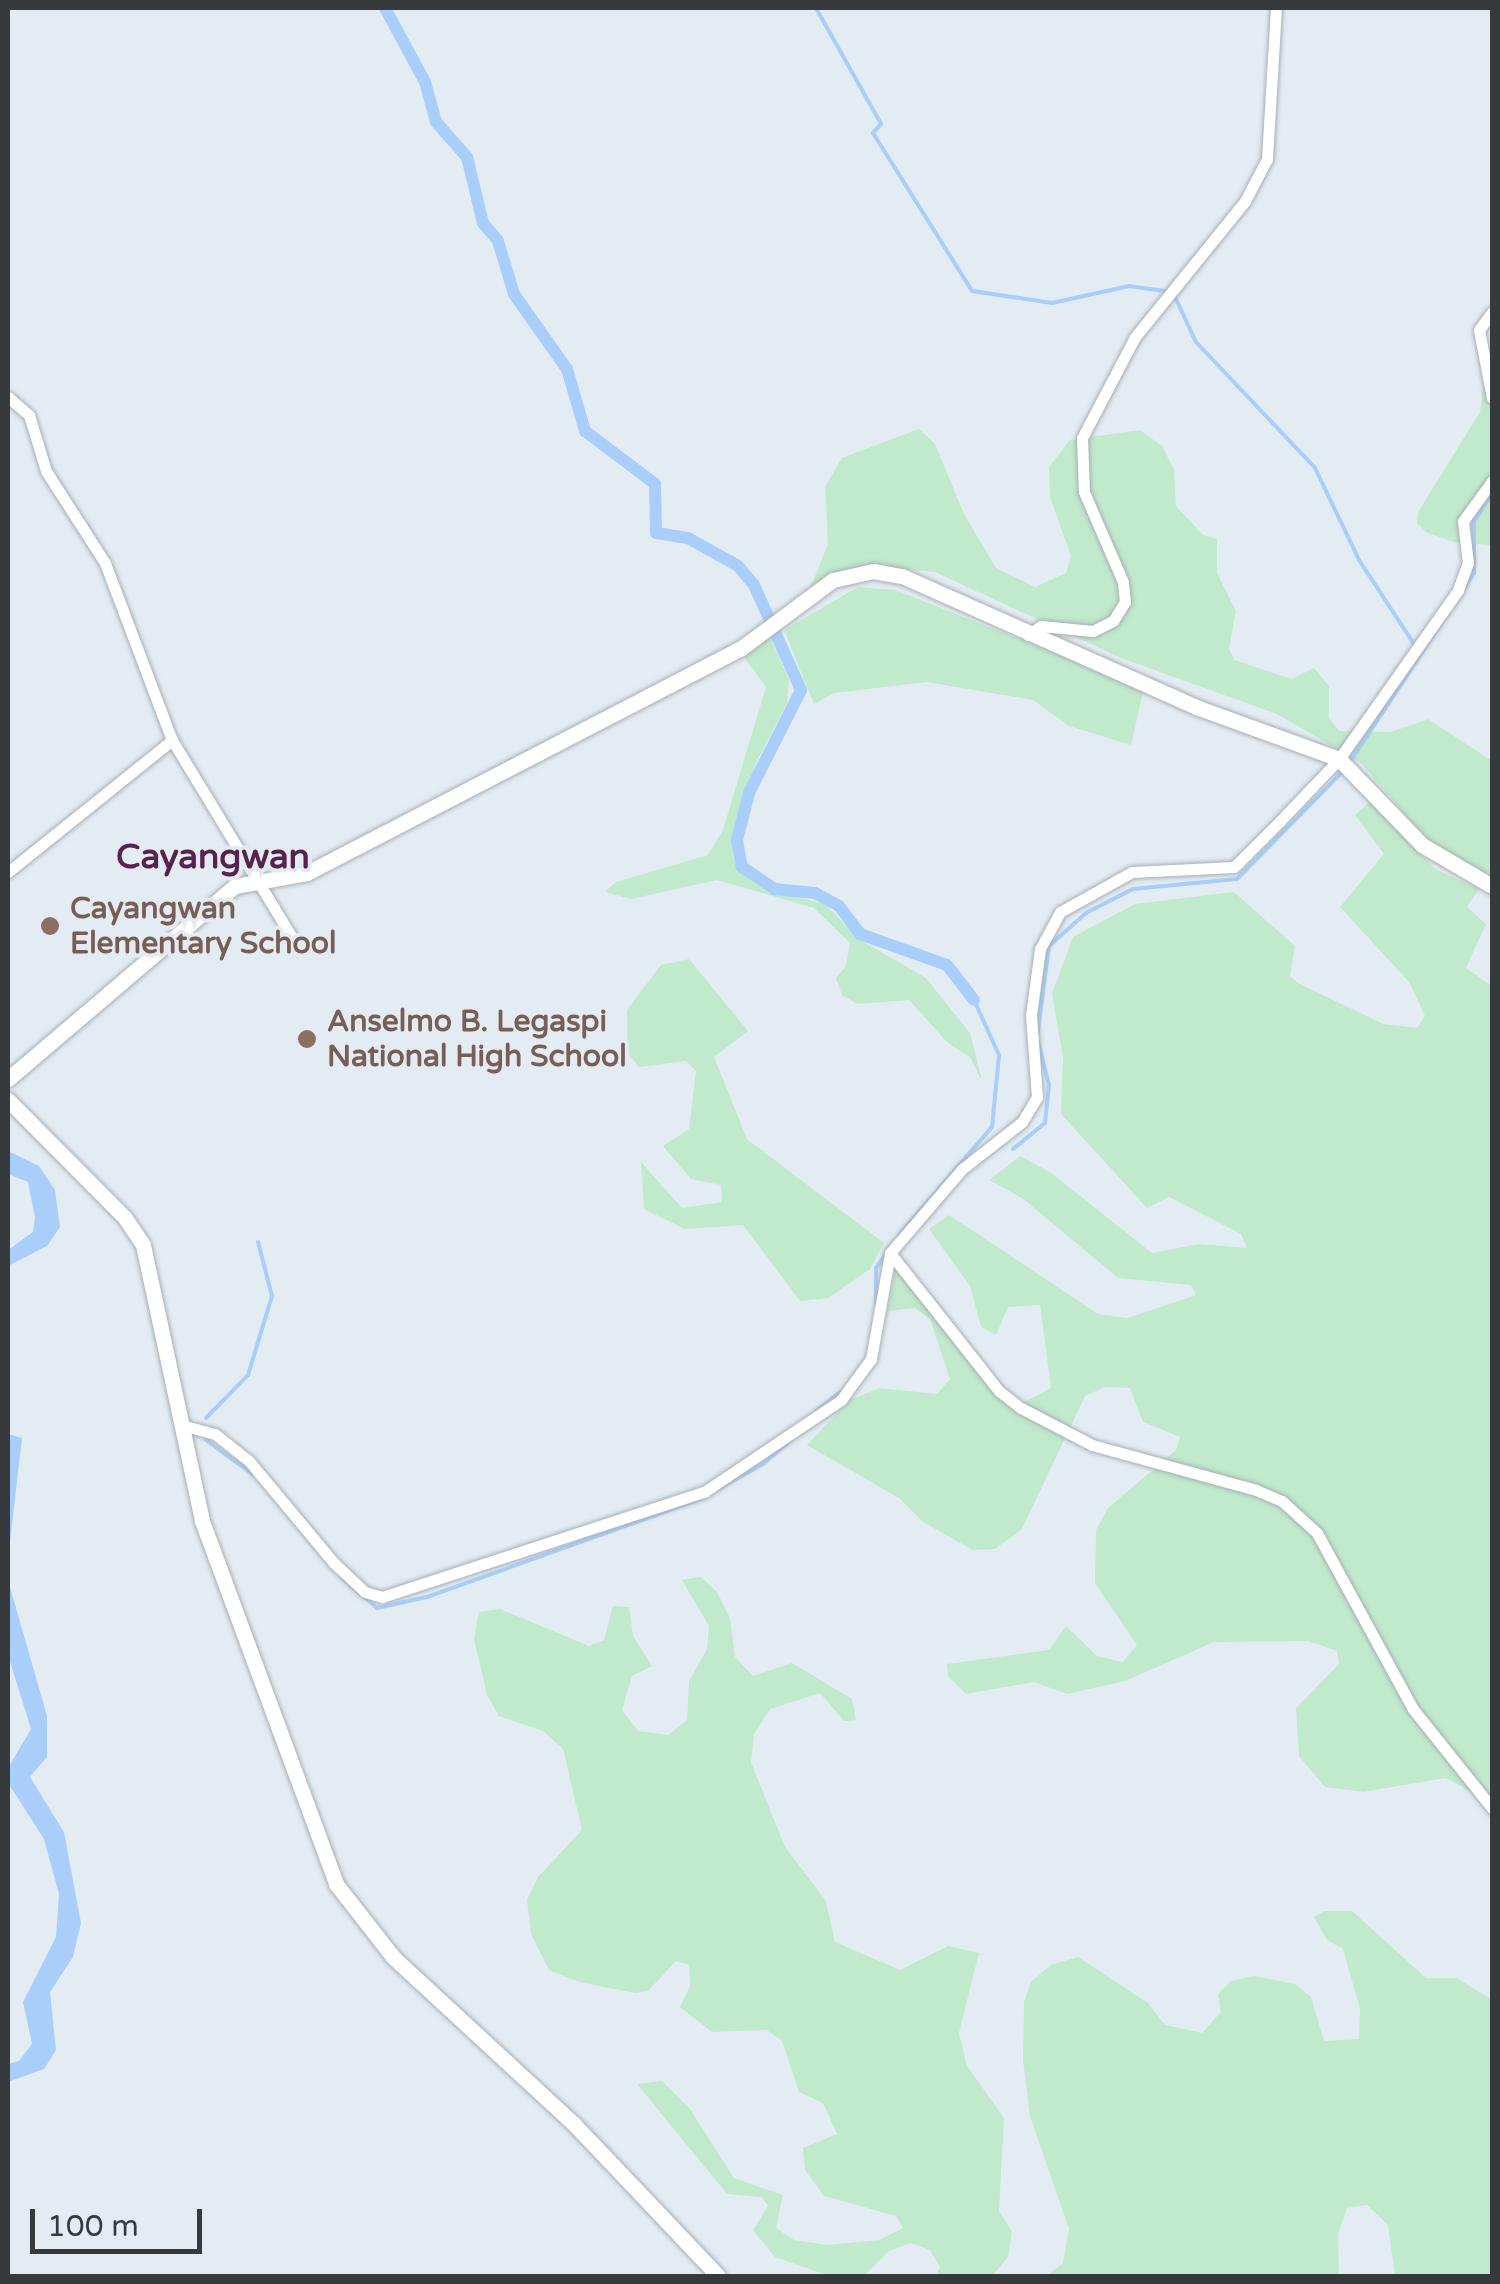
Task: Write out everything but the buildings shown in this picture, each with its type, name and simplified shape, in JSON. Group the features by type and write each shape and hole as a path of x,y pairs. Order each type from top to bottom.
{"street":[{"path":"1028,635 1042,626 1092,631 1113,621 1125,602 1123,582 1084,492 1082,438 1135,337 1245,201 1267,159 1276,8"},
{"path":"1492,312 1480,330 1492,398"},
{"path":"8,397 29,416 46,471 105,563 172,740 298,947"},
{"path":"184,1426 216,1434 249,1461 365,1592 404,1593 704,1492 841,1400 870,1359 890,1254 962,1169 1022,1122 1037,1096 1031,1015 1040,949 1060,912 1132,872 1234,867 1339,758 1458,590 1468,563 1463,522 1492,481"},
{"path":"8,1078 235,886 308,873 740,650 833,580 873,571 902,576 1199,708 1339,758 1422,845 1492,886"},
{"path":"8,872 172,740"},
{"path":"8,1100 143,1245 202,1521 336,1884 393,1957 574,2124 718,2276"},
{"path":"890,1254 999,1391 1022,1408 1092,1445 1256,1490 1282,1502 1317,1532 1414,1709 1492,1808"}],"green space":[{"path":"1492,320 1492,545 1453,542 1426,532 1417,523 1418,512 1480,412"},
{"path":"919,429 935,444 964,514 996,568 1035,587 1066,573 1071,556 1050,497 1049,467 1070,440 1140,430 1162,446 1174,470 1176,506 1203,535 1217,539 1217,573 1236,611 1229,648 1234,660 1292,679 1314,668 1329,686 1329,718 1339,731 1391,732 1428,719 1492,761 1492,884 1426,839 1361,763 1277,714 1121,658 935,572 866,565 811,586 828,544 825,487 842,458"},
{"path":"858,587 895,590 1144,688 1131,745 1069,726 1033,700 927,682 834,693 814,704 784,630"},
{"path":"770,637 789,680 787,703 756,763 732,839 733,858 763,888 825,904 860,940 926,978 970,1033 982,1081 970,1057 948,1043 909,1000 857,1004 842,995 836,978 846,966 850,943 814,908 717,880 631,899 605,892 616,882 708,855 723,830 766,687 744,657"},
{"path":"1370,802 1435,869 1479,889 1467,907 1486,924 1466,968 1492,986 1492,1803 1446,1778 1363,1792 1325,1787 1299,1756 1296,1708 1339,1664 1337,1651 1308,1641 1214,1642 1125,1681 1067,1694 1034,1682 966,1694 948,1676 947,1664 1049,1650 1066,1626 1097,1656 1123,1662 1137,1645 1095,1583 1096,1530 1108,1508 1176,1450 1180,1437 1143,1422 1130,1388 1105,1387 1085,1396 1022,1529 995,1549 973,1550 923,1522 899,1498 807,1445 850,1400 879,1388 937,1394 950,1379 930,1319 915,1308 888,1311 896,1265 1012,1395 1024,1402 1051,1388 1040,1305 1008,1307 996,1335 981,1327 970,1286 929,1229 949,1215 1098,1314 1127,1318 1196,1295 1191,1285 1118,1278 1022,1198 989,1180 1020,1156 1050,1172 1152,1253 1199,1244 1247,1248 1241,1234 1169,1197 1147,1208 1061,1114 1063,1057 1052,994 1073,937 1135,904 1234,892 1295,946 1290,976 1298,983 1383,1024 1417,1028 1425,1016 1409,982 1340,907 1384,854 1355,815"},
{"path":"689,959 748,1031 714,1057 747,1139 884,1243 870,1269 828,1298 800,1301 743,1225 685,1229 644,1209 641,1162 682,1208 722,1202 721,1185 691,1179 663,1146 689,1129 696,1071 686,1061 639,1067 627,1052 627,1010 661,965"},
{"path":"701,1577 717,1592 730,1618 735,1657 753,1676 792,1663 852,1699 856,1720 844,1721 820,1693 770,1709 754,1734 751,1762 785,1847 826,1901 835,1942 900,1970 948,1946 979,1953 959,2033 967,2066 1004,2118 999,2211 1012,2232 1008,2257 992,2276 935,2276 940,2267 930,2250 911,2243 889,2251 864,2276 829,2276 775,2257 753,2230 768,2206 762,2197 727,2194 637,2084 662,2081 690,2109 734,2178 783,2195 776,2228 794,2240 828,2245 879,2240 903,2228 896,2216 824,2196 805,2170 803,2148 837,2134 823,2103 799,2092 782,2041 767,2030 712,2032 680,2007 690,1986 689,1965 676,1961 648,1991 635,1993 579,1982 549,1970 531,1934 527,1900 538,1877 582,1830 563,1749 543,1731 499,1716 487,1695 474,1639 479,1612 500,1609 589,1646 604,1640 613,1606 629,1607 633,1636 652,1666 632,1676 622,1710 638,1731 668,1735 687,1720 689,1681 707,1649 709,1626 682,1580"},
{"path":"1324,1911 1352,1911 1426,1978 1457,1978 1492,2000 1492,2276 1395,2276 1388,2225 1367,2205 1347,2208 1338,2234 1339,2276 1047,2276 1063,2263 1069,2229 1030,2116 1023,2060 1024,2002 1031,1982 1051,1965 1078,1957 1148,2003 1165,2025 1202,2033 1221,2012 1218,1994 1231,1981 1254,1976 1295,1984 1311,1997 1324,2041 1359,2039 1360,2009 1343,1949 1327,1940 1314,1917"}],"water":[{"path":"8,1151 39,1166 55,1190 60,1227 47,1246 8,1266 8,1250 33,1232 35,1218 28,1182 8,1174"},
{"path":"8,1434 22,1438 8,1560"},
{"path":"8,1580 47,1716 47,1757 30,1777 64,1832 81,1923 73,1957 50,1992 56,2050 44,2069 8,2082 8,2064 19,2061 32,2044 23,2002 56,1937 59,1894 44,1839 10,1786 8,1768 31,1729 8,1655"}],"waterway":[{"path":"385,8 425,82 436,122 467,157 483,223 498,241 514,294 567,369 585,431 655,484 656,533 688,538 738,566 754,585 801,690 749,793 737,840 742,867 775,889 815,893 839,906 860,934 947,965 974,1000"},
{"path":"816,8 881,124 873,133 972,291 1052,303 1129,286 1166,291"},
{"path":"1175,297 1196,342 1315,468 1359,560 1414,644"},
{"path":"1492,330 1492,349"},
{"path":"1350,762 1474,573 1474,521 1492,494"},
{"path":"1013,1149 1045,1123 1049,1085 1037,1038 1049,946 1086,913 1133,889 1237,879 1343,771"},
{"path":"899,1235 992,1127 999,1055 974,1000"},
{"path":"206,1418 248,1375 272,1296 258,1242"},
{"path":"876,1303 876,1268 885,1255"},
{"path":"816,1411 840,1392"},
{"path":"718,1489 763,1464 814,1420"},
{"path":"206,1440 254,1475"},
{"path":"341,1577 377,1608 427,1597 701,1499"}],"place":[{"name":"Cayangwan Elementary School","path":"50,926"},
{"name":"Anselmo B. Legaspi National High School","path":"307,1039"}],"district":[{"name":"Cayangwan","path":"213,857"}]}
